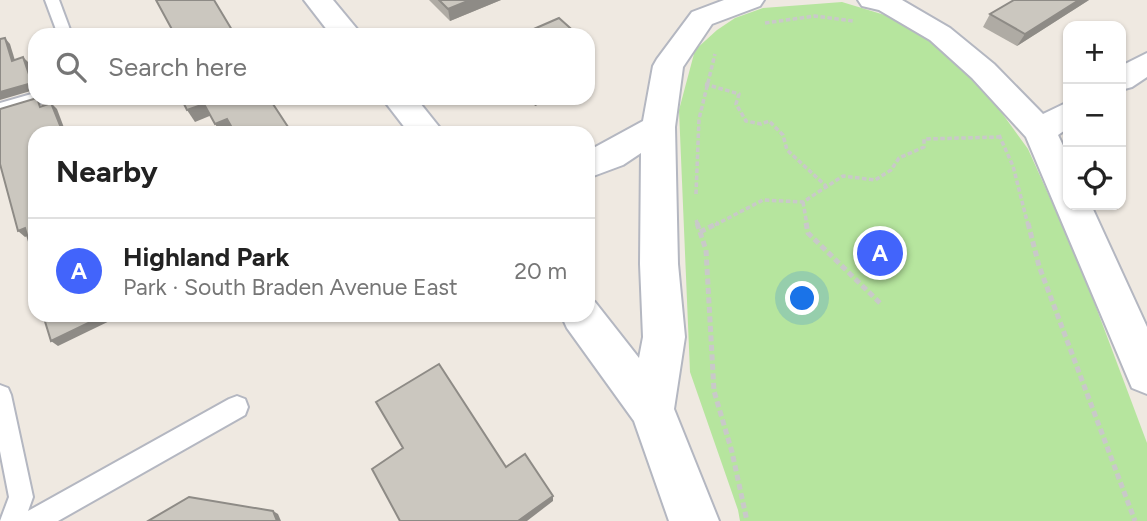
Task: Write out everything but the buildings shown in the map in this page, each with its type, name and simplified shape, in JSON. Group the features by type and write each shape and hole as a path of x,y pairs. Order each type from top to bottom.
{"street":[{"path":"318,0 341,28"},
{"path":"863,11 889,4 940,34 983,71 1040,131 1063,183"},
{"path":"652,409 664,337 659,264 658,127 668,66 702,18 755,12"},
{"path":"1126,76 1147,63"},
{"path":"404,105 420,126"},
{"path":"1040,131 1063,116"},
{"path":"595,162 611,156 658,127"},
{"path":"1075,210 1147,374"},
{"path":"586,322 652,409 694,521"}],"lane":[{"path":"52,0 62,28"},
{"path":"0,109 28,101"},
{"path":"0,395 12,521"},
{"path":"34,521 237,407"}],"path":[{"path":"755,12 815,16 863,11"},
{"path":"696,200 699,119 716,51"},
{"path":"666,82 706,85 739,94 736,104 746,121 761,124 769,121 783,135 787,150 826,186"},
{"path":"994,128 1013,166 1039,266 1135,521"},
{"path":"700,232 763,200 803,202 843,176 875,180 891,170 899,158 924,147 924,139 1000,137 1040,131"},
{"path":"803,202 808,233 880,303"},
{"path":"696,210 706,250 714,391 732,452 747,521"}],"green space":[{"path":"842,2 888,16 941,46 991,98 1028,149 1081,267 1147,443 1147,521 740,521 690,372 679,110 695,50 735,18 763,8"}],"place":[{"name":"Highland Park","path":"880,253"}]}
